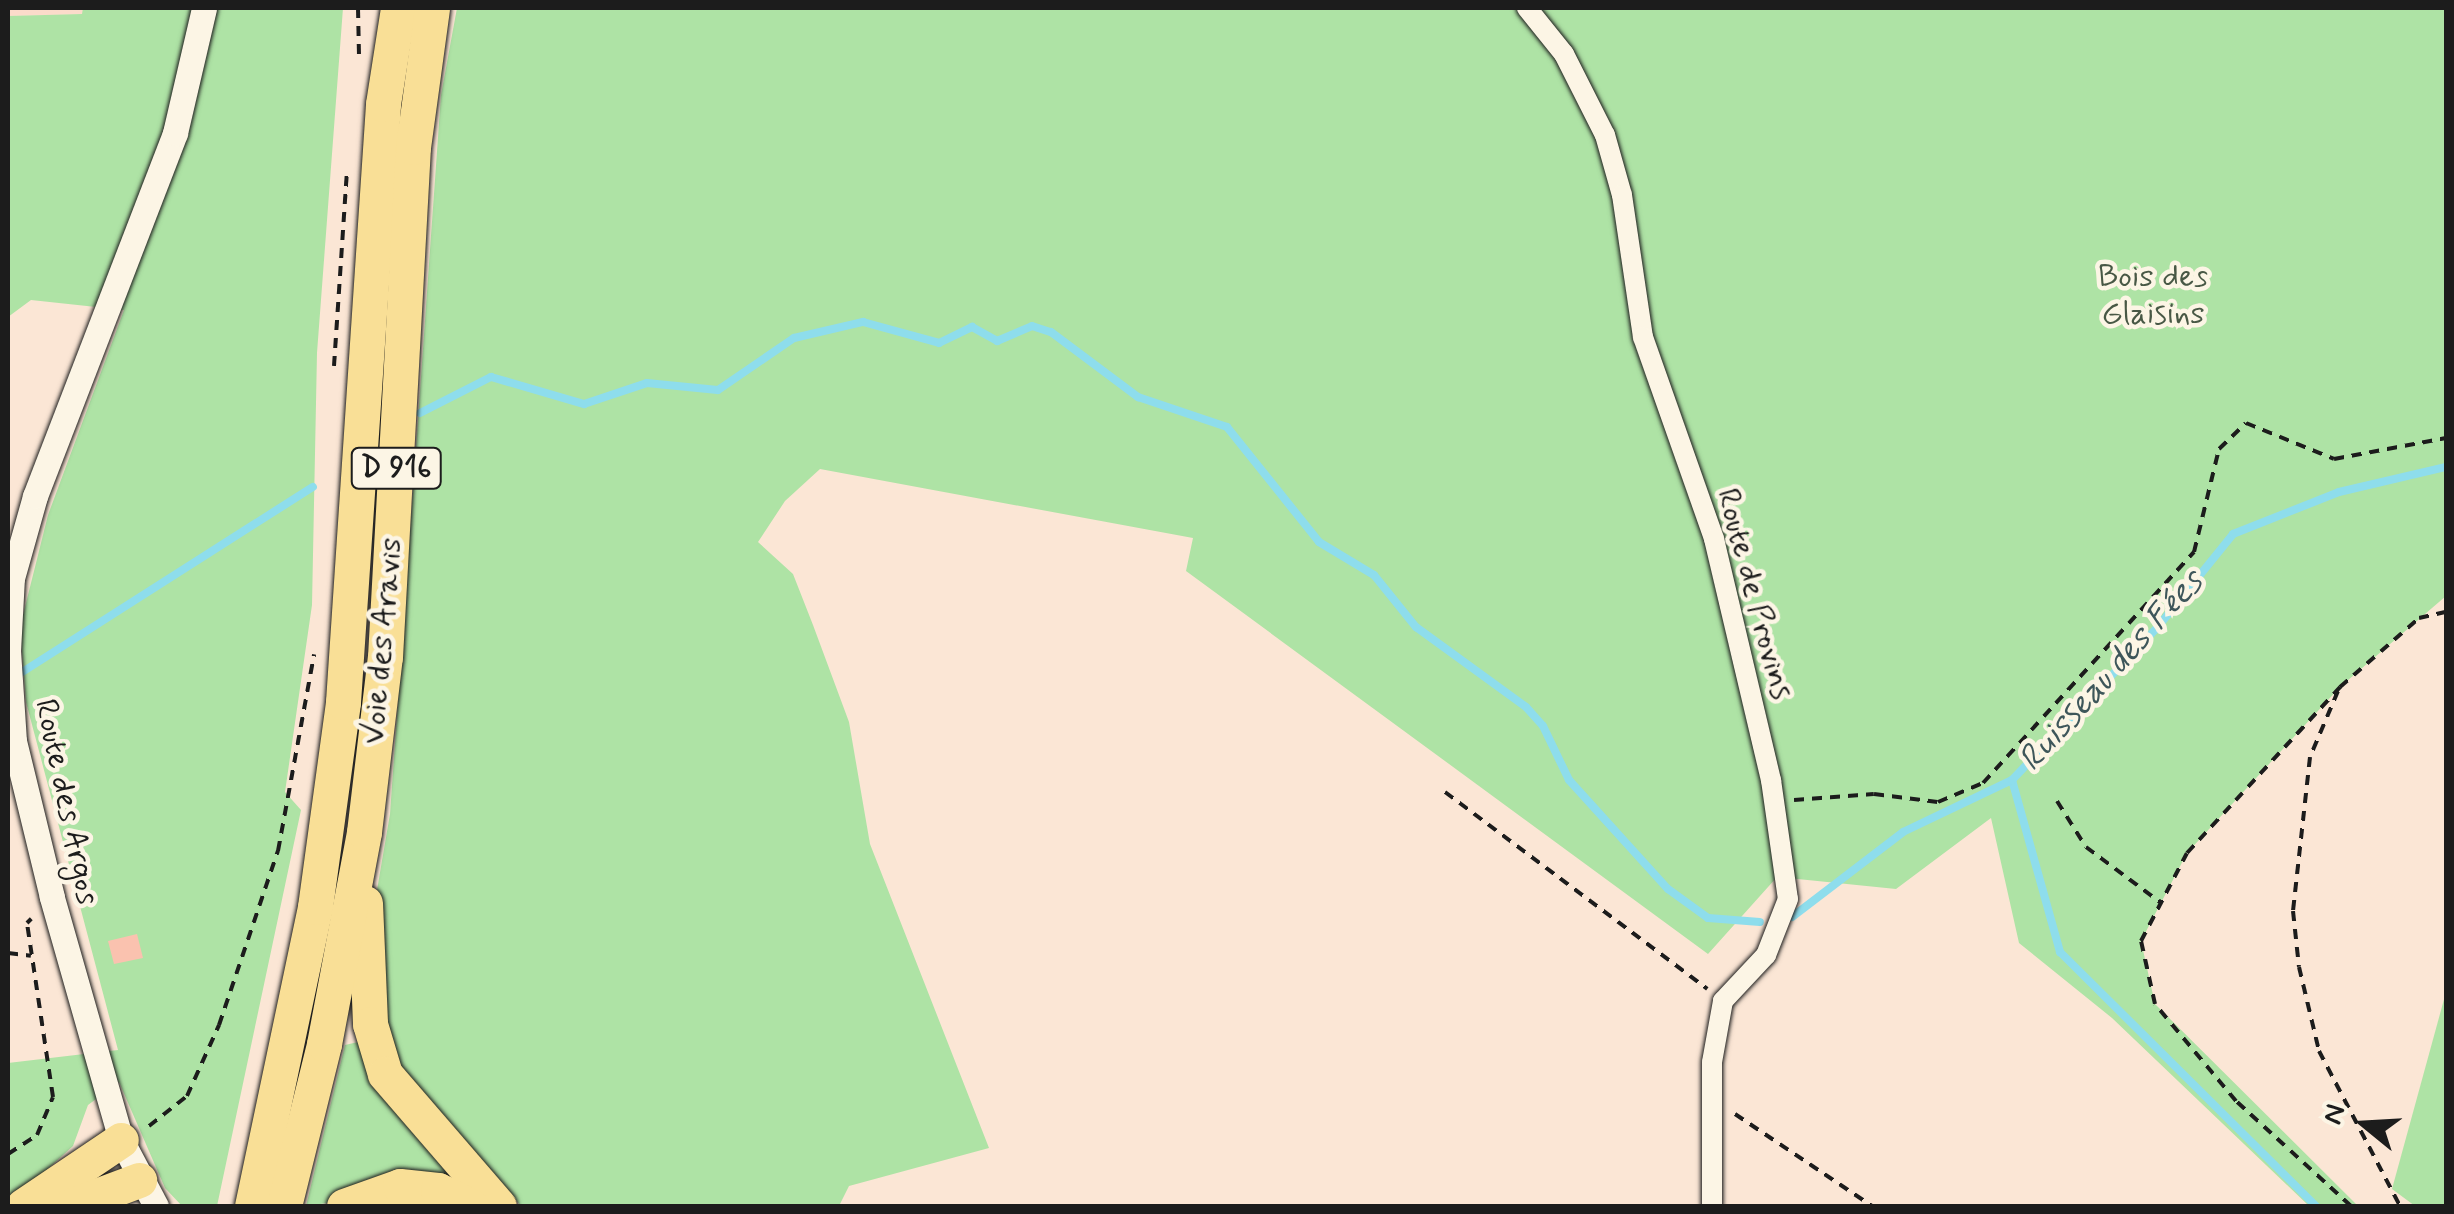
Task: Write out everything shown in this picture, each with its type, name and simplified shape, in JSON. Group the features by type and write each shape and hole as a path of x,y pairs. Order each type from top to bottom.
{"highway":[{"name":"Voie des Aravis","path":"260,1202 315,907 343,702 384,104 398,8"},
{"name":"Voie des Aravis","path":"260,1202 324,1044 364,832 384,657 412,165 432,8"},
{"path":"364,832 368,1000 378,1058 409,1108 499,1206"},
{"path":"23,1206 120,1140"},
{"path":"344,1206 400,1186 438,1190 471,1206"},
{"path":"70,1206 148,1194"}],"street":[{"name":"Route des Argos","path":"148,1194 120,1140 52,897 9,709 8,651 12,578 35,496 175,133 204,8"},
{"name":"Route de Provins","path":"1527,8 1564,54 1605,134 1622,195 1643,337 1714,540 1774,802 1788,899 1766,956 1723,1001"},
{"path":"1712,1206 1712,1098 1723,1001"}],"path":[{"path":"357,74 358,8"},
{"path":"333,386 348,154"},
{"path":"1774,802 1874,794 1938,802 1983,783 2194,552 2219,449 2246,423 2334,459 2446,438"},
{"path":"2351,1206 2236,1101 2154,1004 2141,940 2187,853 2340,686 2419,618 2446,612"},
{"path":"120,1140 175,1108 198,1079 278,851 316,639"},
{"path":"2340,686 2310,757 2293,911 2297,948 2319,1050 2400,1206"},
{"path":"1445,792 1723,1001"},
{"path":"2056,802 2086,848 2160,903"},
{"path":"8,1154 37,1135 53,1097 27,923 52,897"},
{"path":"8,954 31,956"},
{"path":"1712,1098 1872,1206"}],"shaded area":[{"path":"8,8 83,8 83,14 8,16"}],"green space":[{"path":"83,8 343,8 317,353 312,605 285,792 301,810 217,1206 182,1206 165,1188 119,1082 88,1105 73,1146 8,1205 8,1063 118,1050 26,702 20,627 48,515 124,310 31,300 8,317 8,16 82,14"},
{"name":"Bois des Glaisins","path":"457,8 2446,8 2446,596 2340,687 2187,853 2141,941 2155,1004 2358,1206 2309,1206 2112,1018 2019,943 1991,818 1896,889 1777,877 1708,954 1186,571 1193,538 820,469 785,501 758,542 793,574 813,625 849,722 870,844 989,1148 849,1186 839,1206 521,1206 403,1072 378,1026 377,890 390,814 441,95"},
{"path":"2446,992 2446,1206 2415,1206 2392,1189"},
{"path":"358,1042 457,1185 306,1206 345,1045"}],"building":[{"path":"137,934 143,958 114,964 108,941"}],"waterway":[{"path":"420,413 491,377 584,404 647,383 718,390 794,338 863,322 939,343 972,327 997,341 1032,326 1051,332 1138,397 1227,427 1319,542 1374,575 1416,627 1526,707 1543,726 1569,780 1668,889 1708,918 1760,922"},
{"name":"Ruisseau des Fées","path":"1792,917 1903,832 2012,780 2157,628 2233,534 2339,492 2446,467"},
{"path":"16,676 313,487"},
{"path":"2012,780 2060,952 2316,1206"}]}
